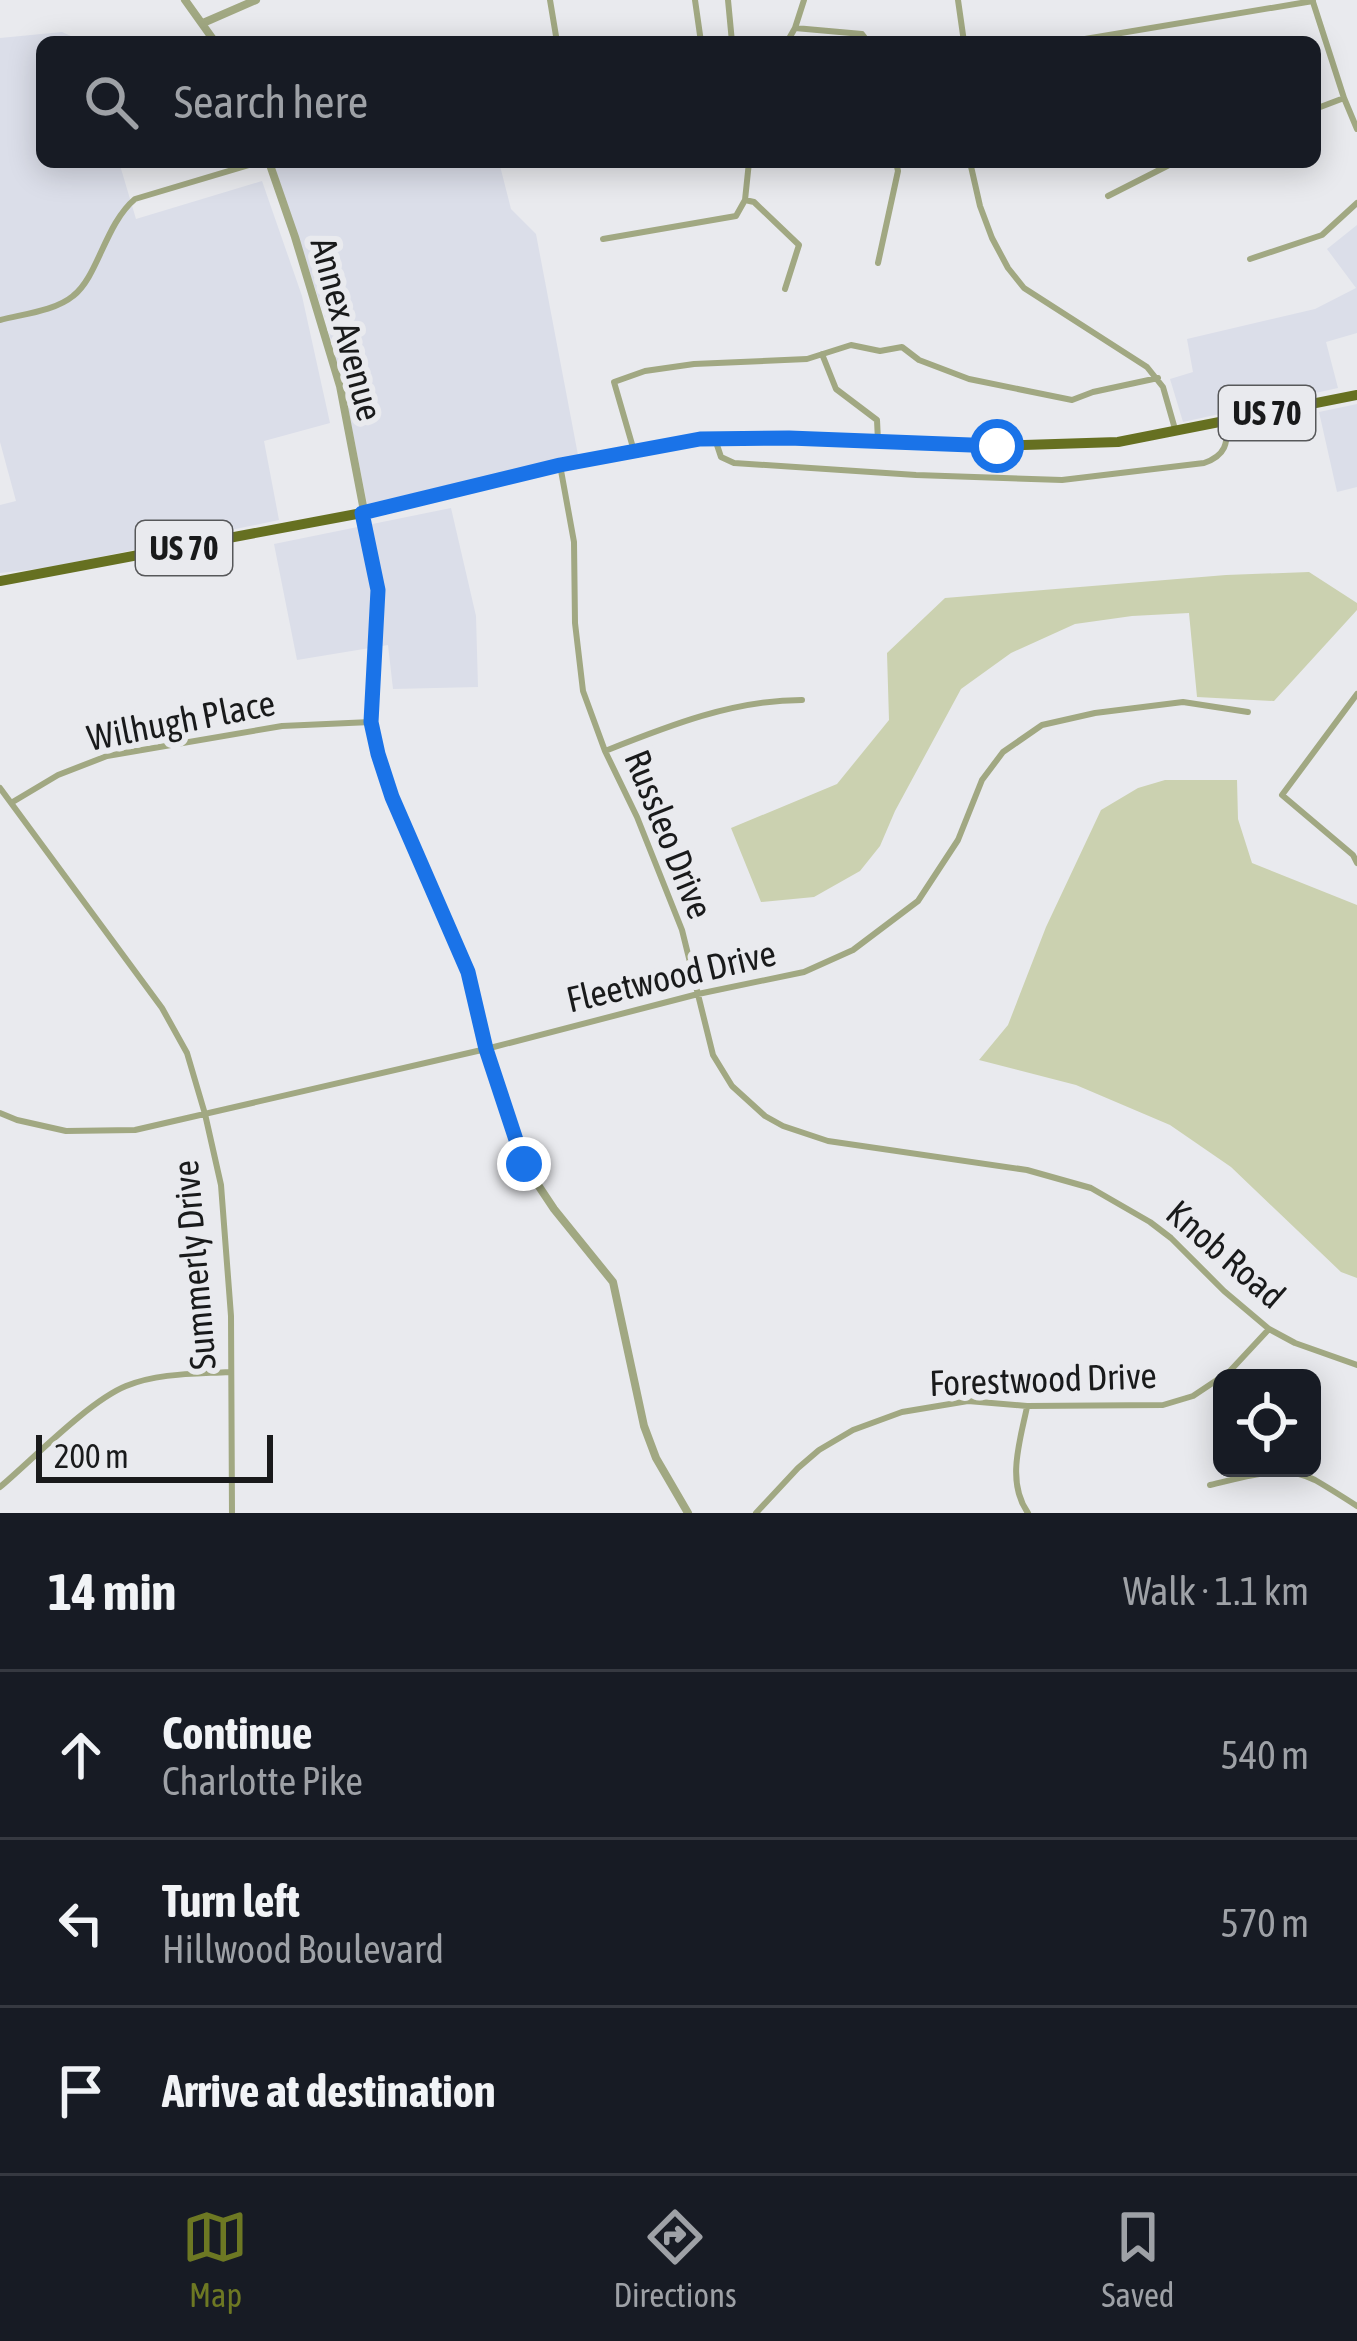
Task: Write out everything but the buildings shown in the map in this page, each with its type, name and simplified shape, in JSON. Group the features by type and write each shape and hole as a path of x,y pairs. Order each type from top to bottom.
{"main road":[{"name":"US 70","path":"0,581 362,513 560,465 715,439 997,446 1118,442 1357,395"}],"street":[{"path":"184,0 211,36"},
{"path":"203,23 256,0"},
{"path":"550,0 556,36"},
{"path":"695,0 700,36"},
{"path":"728,0 731,36"},
{"path":"790,36 803,0"},
{"path":"958,0 963,36"},
{"path":"1101,36 1313,0 1357,129"},
{"path":"795,28 864,36"},
{"path":"1321,107 1344,98"},
{"path":"0,320 70,299 83,285 122,210 135,199 240,168"},
{"name":"Annex Avenue","path":"271,168 340,386 378,590 371,722 378,754 468,972 486,1049 524,1164 613,1282 644,1426 656,1458 688,1513"},
{"path":"603,239 736,215 745,200 748,168"},
{"path":"878,263 897,168"},
{"path":"970,168 992,238 1008,268 1024,288 1133,356 1158,378 1176,432"},
{"path":"1108,196 1163,168"},
{"path":"745,200 754,202 799,245 785,289"},
{"path":"1250,260 1322,235 1357,203"},
{"path":"634,451 614,382 645,371 694,364 808,359 851,345 880,351 902,347 920,360 969,380 1072,400 1158,378"},
{"path":"821,354 836,389 878,420 878,443"},
{"path":"715,439 721,457 734,464 1062,480 1204,463 1217,458 1227,446 1228,422"},
{"name":"Russleo Drive","path":"560,465 574,542 583,691 680,927 713,1055 732,1086 765,1116 828,1141 920,1153"},
{"path":"1357,694 1282,795 1357,863"},
{"path":"605,751 729,709 802,700"},
{"name":"Fleetwood Drive","path":"0,1113 66,1131 135,1130 803,972 853,950 918,901 958,840 982,780 1004,752 1042,725 1108,711 1184,703 1249,712"},
{"name":"Wilhugh Place","path":"10,803 58,775 107,756 282,725 371,722"},
{"name":"Summerly Drive","path":"0,788 162,1007 187,1053 221,1185 231,1316 232,1513"},
{"name":"Knob Road","path":"920,1153 1091,1187 1171,1238 1268,1329 1357,1365"},
{"name":"Forestwood Drive","path":"756,1513 819,1450 853,1430 902,1412 968,1401 1163,1406 1193,1396 1229,1372 1268,1329"},
{"path":"0,1487 123,1387 160,1376 231,1372"},
{"path":"1027,1406 1015,1466 1028,1513"},
{"path":"1210,1485 1266,1473 1295,1473 1313,1478 1357,1506"}],"shaded area":[{"path":"62,32 71,36 36,36 36,168 121,168 136,219 262,181 302,296 330,423 264,441 279,520 46,568 0,573 0,505 16,501 0,442 0,38"},
{"path":"275,168 501,168 511,209 536,234 578,455 367,504 326,321"},
{"path":"1357,225 1357,333 1326,342 1338,388 1183,422 1170,379 1193,372 1187,339 1315,309 1356,288 1327,249"},
{"path":"1357,404 1357,487 1337,492 1319,412"},
{"path":"451,508 476,616 478,687 393,689 388,645 297,660 274,544"}],"green space":[{"path":"1309,572 1357,603 1357,610 1274,701 1197,697 1189,613 1075,624 1011,653 961,689 880,846 860,871 814,897 761,902 731,828 837,784 889,720 887,653 945,598"},
{"path":"1165,780 1237,780 1238,819 1252,863 1357,905 1357,1278 1341,1272 1231,1167 1170,1125 1076,1085 979,1060 1008,1025 1046,927 1101,810 1138,788"}],"route":[{"path":"524,1164 486,1049 468,972 378,754 371,722 378,590 362,513 560,465 700,439 997,446"}]}
